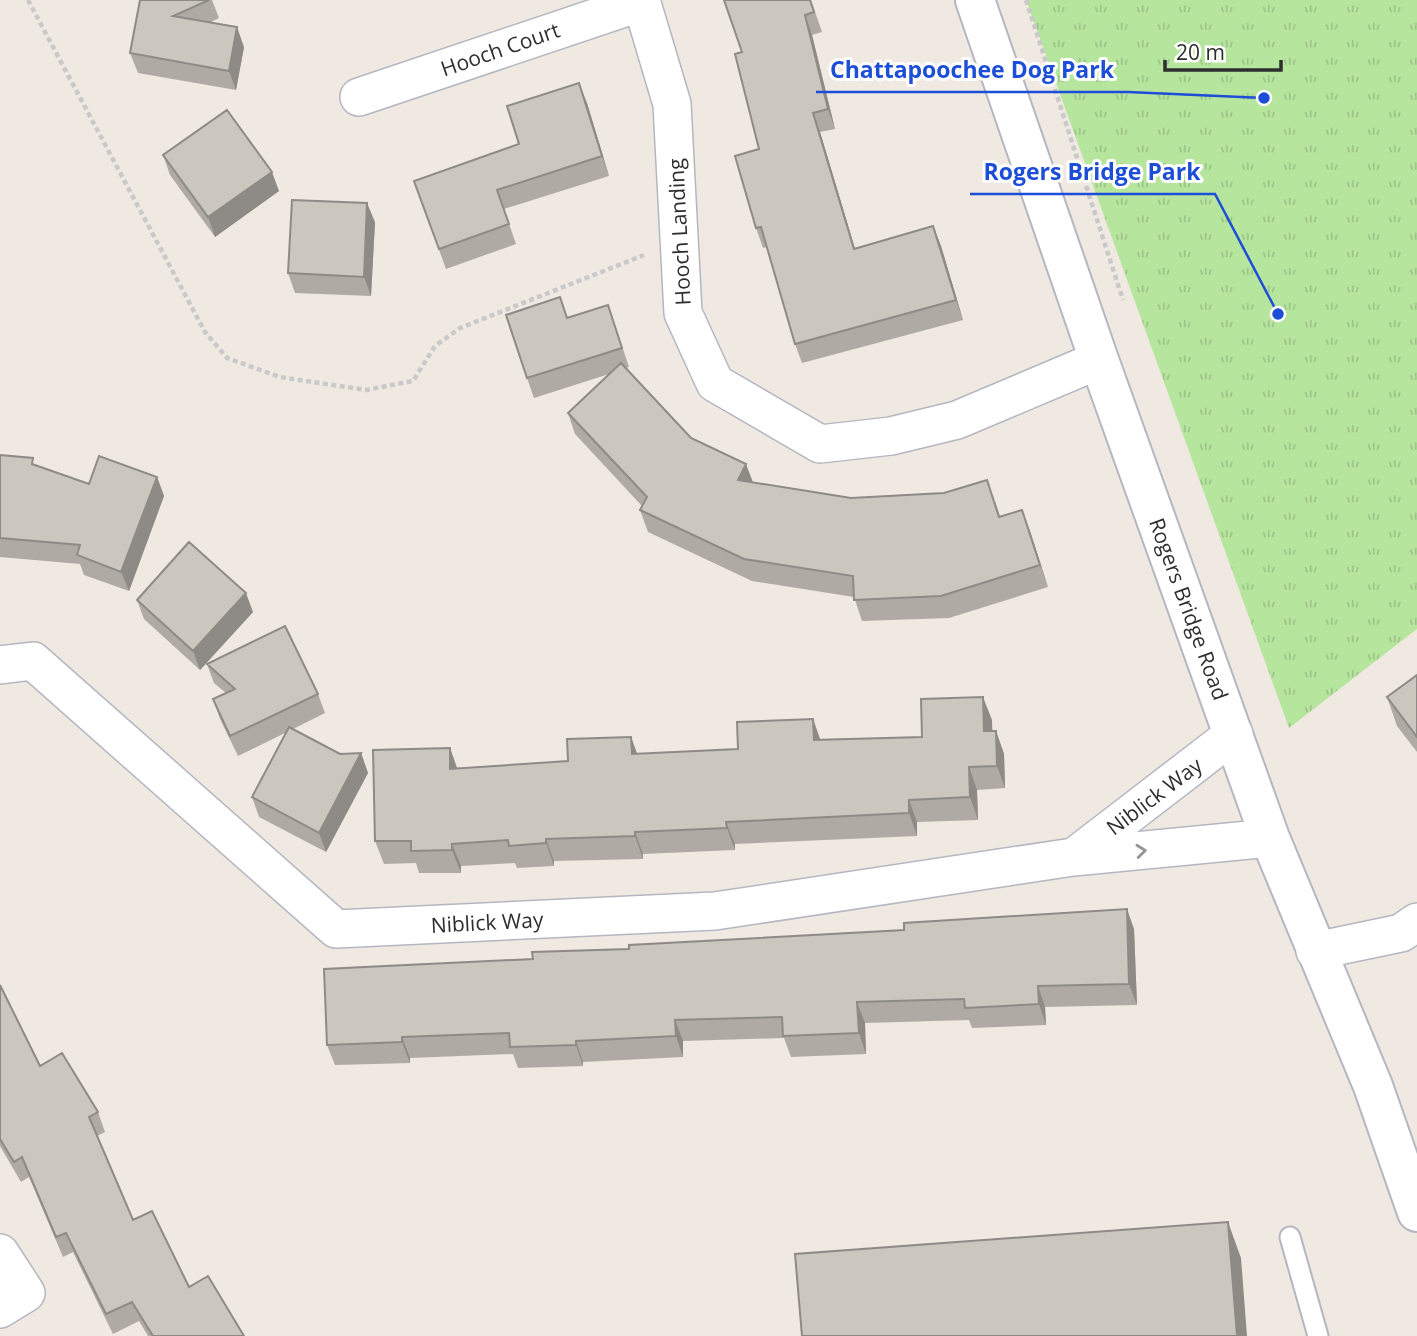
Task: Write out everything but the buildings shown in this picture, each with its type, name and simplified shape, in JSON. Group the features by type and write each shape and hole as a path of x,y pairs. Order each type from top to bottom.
{"street":[{"name":"Rogers Bridge Road","path":"975,0 1099,360 1270,838 1373,1086 1417,1212"},
{"name":"Hooch Landing","path":"642,1 672,104 683,313 715,383 820,444 891,436 957,420 1099,360"},
{"name":"Hooch Court","path":"359,97 642,1"},
{"name":"Niblick Way","path":"0,665 33,661 336,929 715,911 1073,857 1270,838"},
{"name":"Niblick Way","path":"1073,857 1234,734"},
{"path":"1315,951 1401,933 1417,922"},
{"path":"0,1253 26,1293 0,1309"}],"lane":[{"path":"1290,1237 1318,1336"}],"path":[{"path":"28,0 205,331 227,358 279,377 366,390 413,381 435,346 460,328 647,254 680,251"}],"green space":[{"path":"1026,0 1417,0 1417,629 1289,728"}],"place":[{"name":"Chattapoochee Dog Park","path":"1264,98"},
{"name":"Rogers Bridge Park","path":"1278,314"}]}
